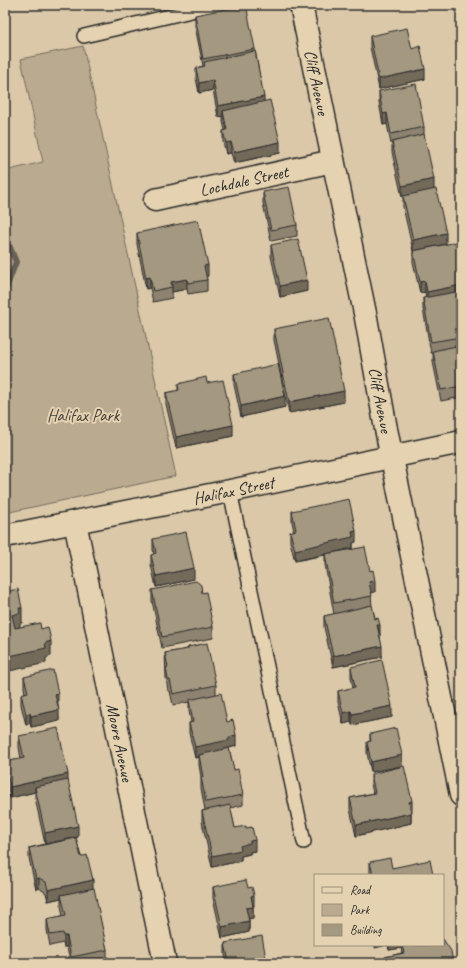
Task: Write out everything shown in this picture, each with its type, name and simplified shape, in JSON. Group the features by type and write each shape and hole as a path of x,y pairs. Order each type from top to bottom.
{"street":[{"name":"Cliff Avenue","path":"301,5 366,318 392,456 461,795"},
{"name":"Lochdale Street","path":"154,200 333,161"},
{"name":"Halifax Street","path":"5,536 230,491 461,442"},
{"name":"Moore Avenue","path":"75,522 165,963"}],"lane":[{"path":"84,36 217,5"},
{"path":"230,491 304,842"}],"green space":[{"name":"Halifax Park","path":"83,46 176,476 5,513 5,171 43,162 21,59"}],"building":[{"path":"246,5 255,49 203,59 195,15"},
{"path":"407,28 412,49 420,46 425,69 379,79 370,36"},
{"path":"255,51 264,97 218,106 213,80 199,83 196,68 205,66 204,62"},
{"path":"416,84 424,127 391,134 387,113 383,114 379,91"},
{"path":"270,100 280,142 234,152 231,142 226,143 223,131 227,130 223,111"},
{"path":"424,134 434,179 402,186 392,142"},
{"path":"289,187 297,225 271,230 263,192"},
{"path":"436,189 446,233 413,240 403,196"},
{"path":"198,220 208,265 204,266 207,280 188,283 187,279 171,282 172,287 153,291 150,277 146,278 137,233"},
{"path":"298,239 307,280 280,286 271,245"},
{"path":"457,242 461,260 461,285 427,292 425,281 420,282 413,251"},
{"path":"461,291 461,337 431,342 423,298"},
{"path":"329,318 344,391 289,402 274,329"},
{"path":"461,345 461,386 441,390 433,351"},
{"path":"278,364 285,396 241,406 234,374"},
{"path":"206,377 207,383 223,380 233,425 176,437 166,393 179,390 178,384"},
{"path":"349,499 356,531 352,532 353,537 295,550 290,532 296,530 292,511"},
{"path":"186,532 194,568 156,576 151,555 156,553 153,539"},
{"path":"365,547 370,571 373,570 375,581 369,582 372,596 334,603 325,554"},
{"path":"196,581 201,585 202,593 206,592 213,627 162,637 152,590"},
{"path":"18,589 22,608 19,608 20,613 12,615 15,628 40,623 41,629 48,627 51,641 45,643 46,648 5,657 5,592"},
{"path":"372,605 375,619 378,618 380,625 377,625 382,646 333,656 324,616"},
{"path":"207,643 216,685 173,694 170,680 168,680 166,668 168,667 165,653 188,649 188,647"},
{"path":"382,660 392,706 352,714 351,711 343,713 338,691 355,687 351,667"},
{"path":"53,670 58,694 55,695 59,710 31,716 30,713 26,714 21,694 28,692 24,677"},
{"path":"221,693 227,722 233,720 236,735 229,737 229,740 195,747 189,723 193,722 189,700"},
{"path":"58,728 68,774 10,787 5,762 24,758 19,736"},
{"path":"396,728 402,755 371,762 367,742 371,741 370,734"},
{"path":"229,748 234,770 238,769 243,795 206,802 201,777 203,777 199,755"},
{"path":"404,766 412,801 409,802 411,813 356,825 350,798 375,793 371,774"},
{"path":"68,780 78,826 45,833 35,787"},
{"path":"230,805 235,828 246,826 246,828 252,827 255,840 240,846 241,850 212,856 202,811"},
{"path":"76,838 81,857 87,855 93,880 48,890 46,882 39,878 36,879 29,848"},
{"path":"390,858 392,868 430,860 433,874 373,874 370,862"},
{"path":"246,880 248,888 252,887 254,895 251,896 253,907 246,908 249,921 222,927 213,887"},
{"path":"94,888 107,950 71,957 67,936 64,936 63,933 50,935 47,919 66,915 61,895"},
{"path":"262,936 266,959 251,962 252,963 229,963 225,943"},
{"path":"444,940 451,951 453,963 387,963 385,957 404,953 402,946 444,946"}],"waterway":[{"path":"5,291 16,262 10,247"}]}
